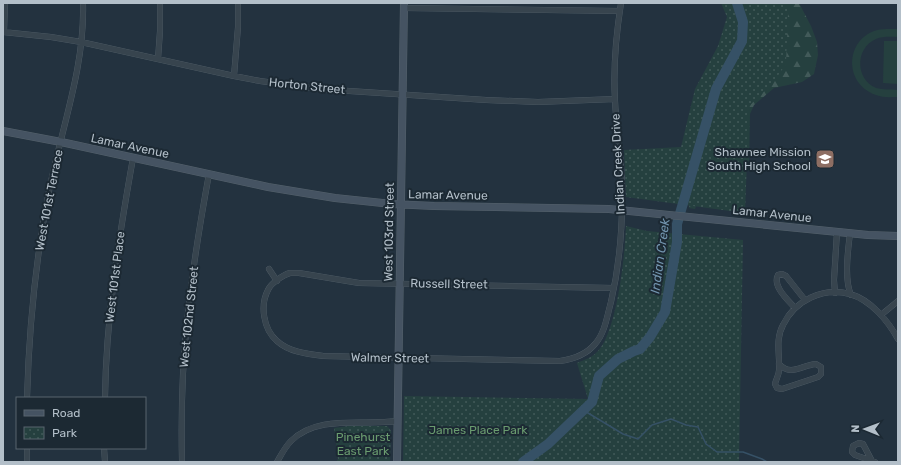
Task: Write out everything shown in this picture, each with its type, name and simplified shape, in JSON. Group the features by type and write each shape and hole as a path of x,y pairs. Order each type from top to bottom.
{"street":[{"path":"4,32 6,3"},
{"name":"West 101st Terrace","path":"27,397 31,326 38,261 48,196 77,74 81,42 83,3"},
{"path":"158,59 160,3"},
{"path":"234,76 238,27 238,3"},
{"name":"Indian Creek Drive","path":"575,358 584,354 591,348 599,340 603,331 614,288 620,251 622,210 621,168 614,100 614,69 621,3"},
{"path":"404,5 620,11"},
{"name":"West 103rd Street","path":"397,462 404,5"},
{"name":"Horton Street","path":"4,32 81,42 234,76 319,89 538,102 614,100"},
{"name":"Lamar Avenue","path":"3,131 309,194 358,201 400,204 596,208 837,232 898,236"},
{"name":"West 101st Place","path":"105,397 107,352 113,287 134,158"},
{"name":"West 102nd Street","path":"182,462 183,374 187,322 196,251 209,174"},
{"path":"835,293 834,280 837,232"},
{"path":"850,233 848,251 848,290 851,294"},
{"path":"269,269 277,281"},
{"name":"Russell Street","path":"277,281 290,274 304,273 360,283 614,288"},
{"path":"795,308 777,286 776,279 778,275 782,274 786,276 805,300"},
{"name":"Walmer Street","path":"277,281 268,288 264,314 265,323 269,332 278,342 288,349 323,356 560,361 575,358"},
{"path":"779,364 786,370 793,371 816,364 821,367 821,372 818,377 782,389 775,384 778,376 778,347 780,332 785,320 795,308 805,300 815,295 835,293 851,294 867,303 881,315 898,339"},
{"path":"881,315 898,301"},
{"path":"277,462 291,441 303,432 315,427 346,423 397,422"},
{"path":"27,449 27,462"},
{"path":"104,449 105,462"}],"green space":[{"path":"721,3 786,3 788,14 786,64 772,84 749,106 745,213 626,197 624,150 681,147 695,89 718,46 727,17"},
{"path":"742,3 799,3 811,26 817,42 818,55 814,74 802,82 774,88 754,105 750,114 749,171 744,171 698,201 695,209 689,208 690,202"},
{"path":"898,29 898,37 881,37 869,43 861,56 861,71 869,84 879,89 898,90 898,97 879,96 864,88 856,79 853,68 853,57 856,46 863,37 874,31"},
{"path":"884,41 898,41 898,84 883,83"},
{"name":"James Place Park","path":"626,226 647,231 743,240 739,462 403,462 404,396 588,399 577,363 591,357 598,351 605,341 619,292"},
{"name":"Pinehurst East Park","path":"349,426 387,426 391,431 390,462 336,462 338,459 334,428"}],"waterway":[{"name":"Indian Creek","path":"523,462 548,444 592,402 599,376 618,359 640,349 650,337 665,312 677,242 677,224 716,89 742,41 743,22 737,3"},
{"path":"583,410 623,434 638,439 652,425 671,419 686,425 698,427 706,444 717,452 743,452 767,462"}],"place":[{"name":"Shawnee Mission South High School","path":"825,159"}]}
